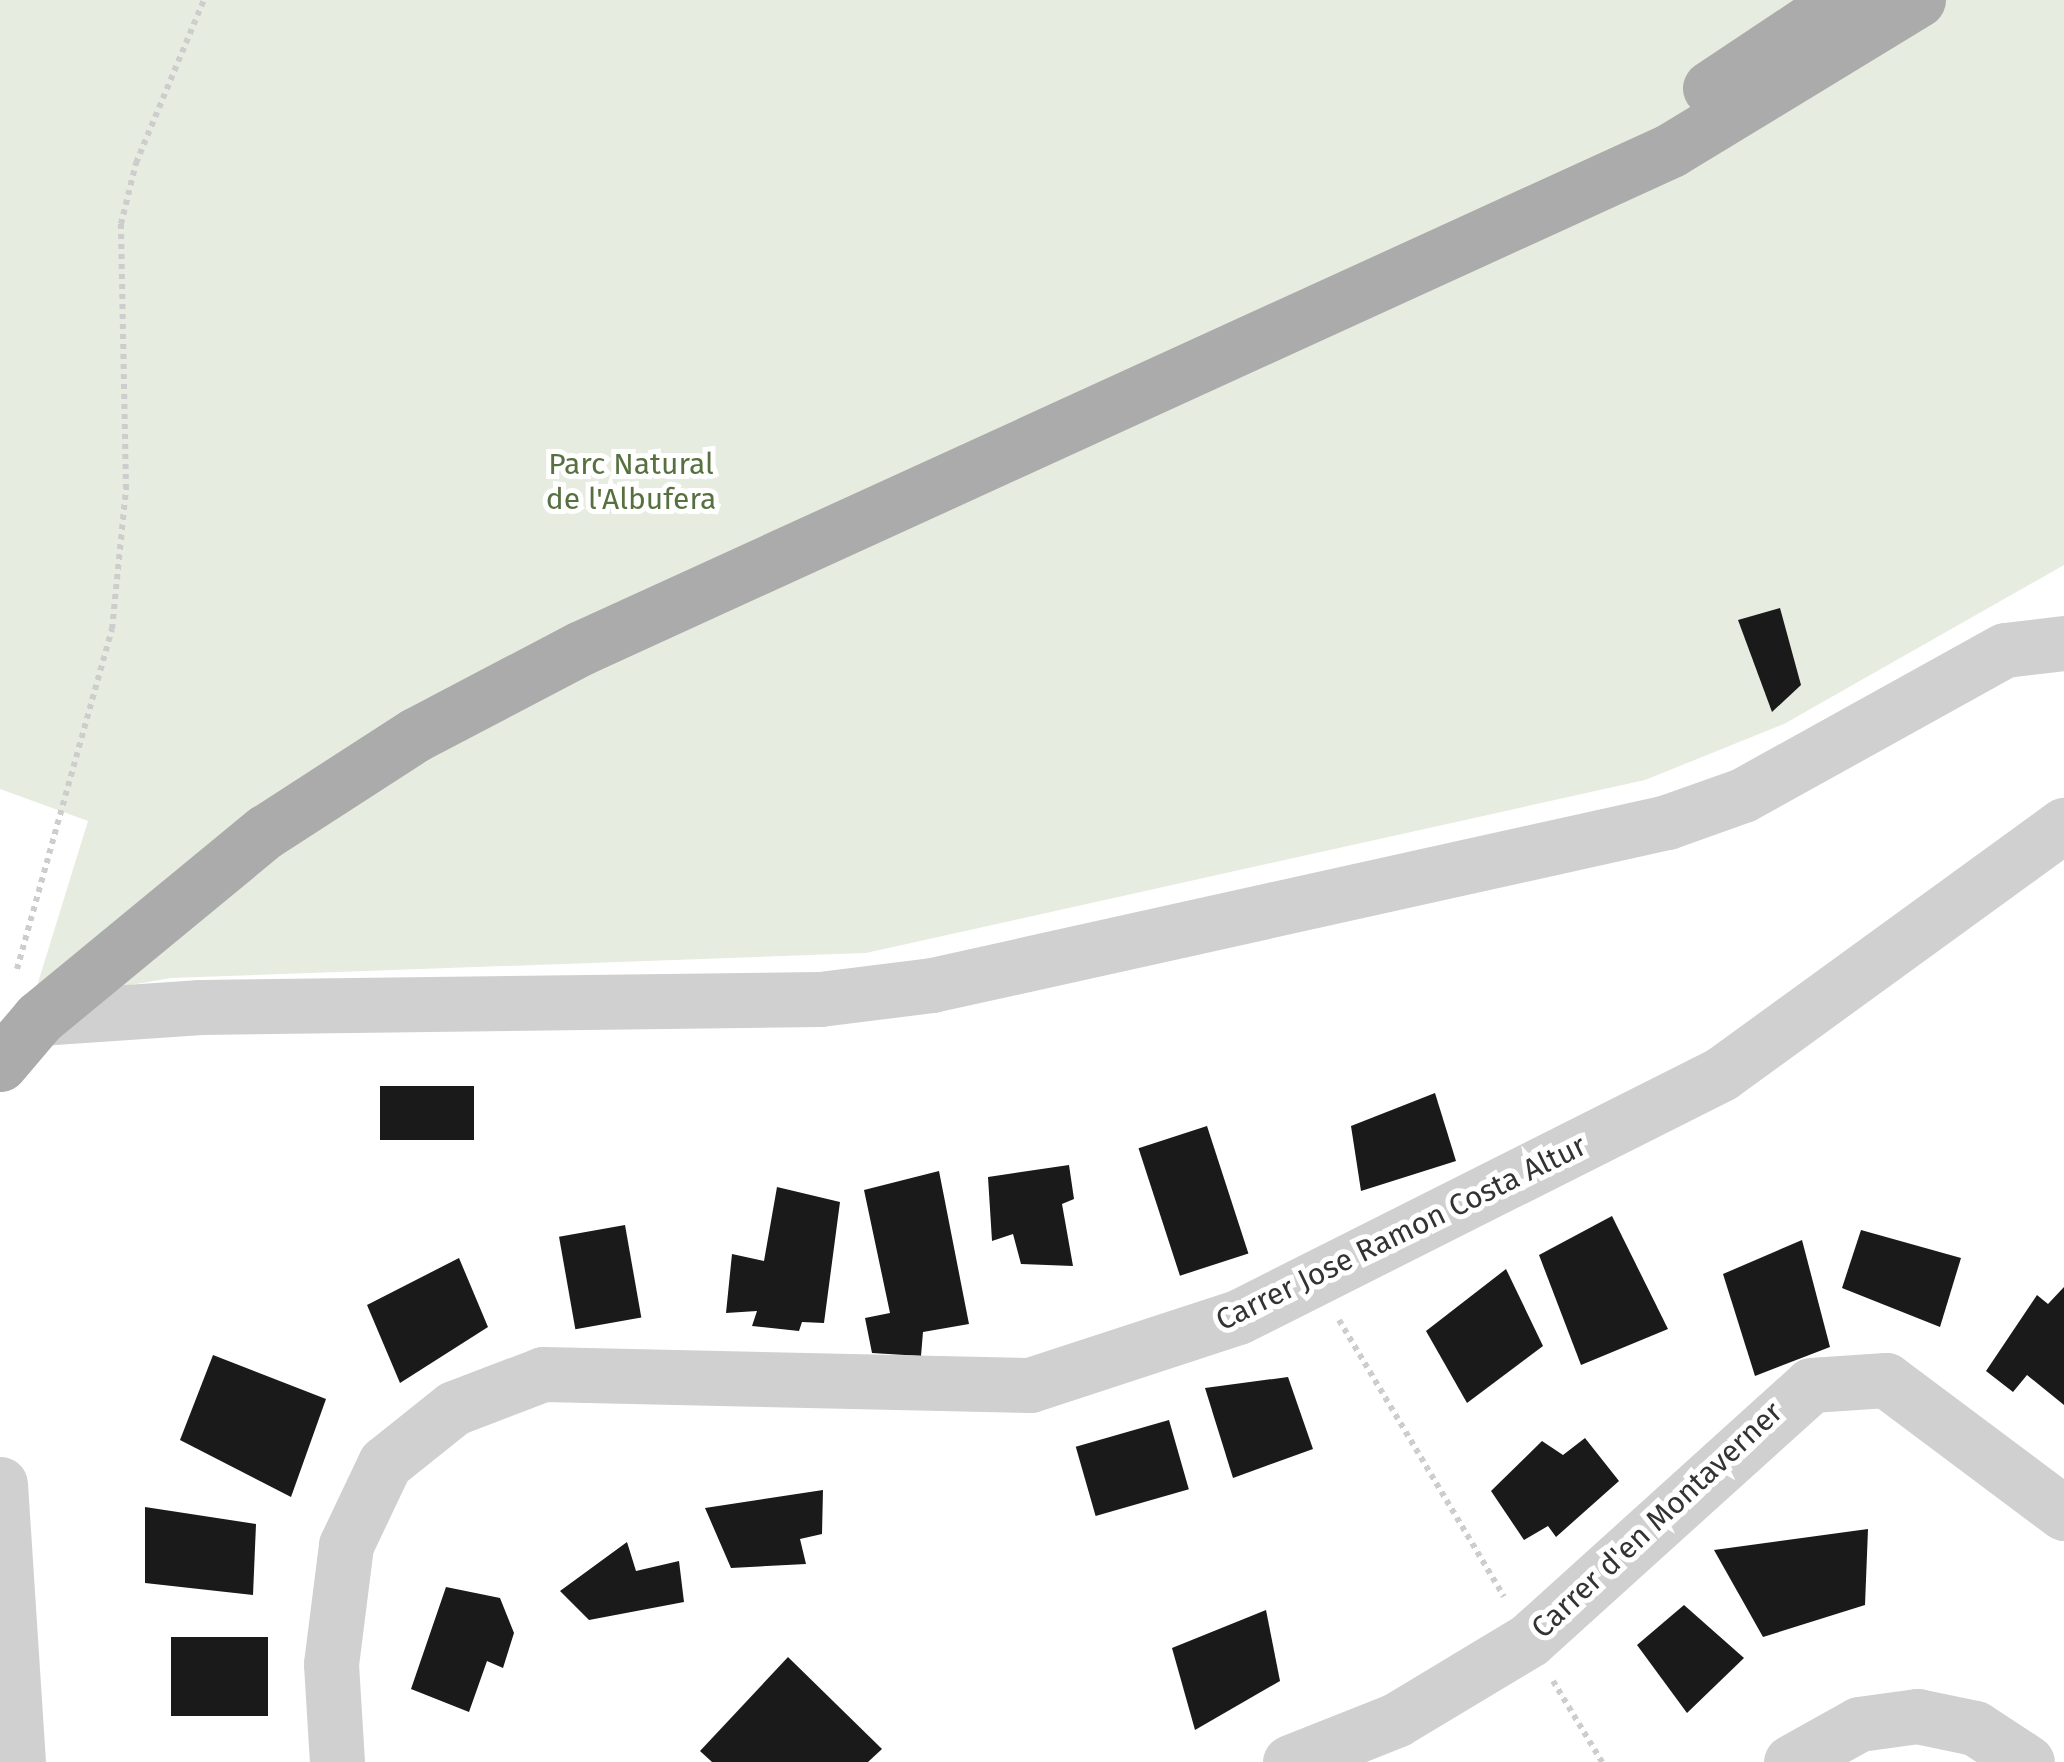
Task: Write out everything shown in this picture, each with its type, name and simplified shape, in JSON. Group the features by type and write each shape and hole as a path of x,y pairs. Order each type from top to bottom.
{"main road":[{"path":"1543,204 1842,0"},
{"path":"0,1064 26,996 264,832 415,735 580,648 1334,310 1543,204 1671,150 1918,0"}],"street":[{"path":"26,996 201,1007 820,999 932,986 1667,822 1743,795 2006,650 2064,642"},
{"name":"Carrer Jose Ramon Costa Altur","path":"337,1762 331,1664 346,1545 385,1463 454,1408 544,1374 1030,1385 1238,1317 1721,1074 2064,825"},
{"name":"Carrer d'en Montaverner","path":"1290,1762 1396,1720 1529,1640 1789,1398 1836,1378 1886,1380 1911,1393 2064,1513"},
{"path":"0,1484 18,1762"},
{"path":"1791,1762 1858,1724 1917,1716 1975,1728 2027,1762"}],"path":[{"path":"26,996 112,629 126,489 121,224 136,163 204,0"},
{"path":"1315,1280 1602,1762"}],"green space":[{"name":"Parc Natural de l'Albufera","path":"0,0 2064,0 2064,565 1784,724 1645,780 866,953 171,978 32,1002 88,821 0,789"}],"building":[{"path":"1780,608 1801,685 1772,712 1738,620"},
{"path":"380,1086 474,1086 474,1140 380,1140"},
{"path":"1435,1093 1456,1161 1361,1191 1351,1126"},
{"path":"1207,1126 1248,1253 1180,1276 1139,1148"},
{"path":"1069,1165 1074,1199 1062,1204 1073,1266 1021,1264 1013,1234 992,1241 988,1177"},
{"path":"939,1171 969,1324 923,1332 921,1356 872,1353 865,1318 890,1313 864,1190"},
{"path":"777,1187 840,1202 824,1323 802,1322 799,1331 752,1326 757,1311 726,1313 732,1254 764,1261"},
{"path":"1612,1216 1668,1329 1581,1365 1539,1255"},
{"path":"625,1225 641,1318 575,1329 559,1237"},
{"path":"1861,1230 1961,1258 1940,1327 1842,1288"},
{"path":"1802,1240 1830,1347 1755,1376 1723,1274"},
{"path":"459,1258 488,1327 400,1383 367,1305"},
{"path":"1506,1269 1543,1346 1467,1403 1426,1331"},
{"path":"2064,1287 2064,1405 2027,1375 2013,1392 1986,1371 2037,1295 2048,1304"},
{"path":"213,1355 326,1399 291,1497 180,1440"},
{"path":"1288,1377 1313,1449 1233,1478 1205,1388"},
{"path":"1169,1420 1189,1489 1096,1516 1076,1447"},
{"path":"1585,1438 1619,1481 1556,1537 1548,1526 1524,1540 1491,1491 1542,1441 1563,1455"},
{"path":"823,1490 822,1534 800,1539 806,1564 731,1568 705,1508"},
{"path":"145,1507 256,1524 253,1595 145,1583"},
{"path":"1868,1529 1865,1605 1763,1637 1714,1550"},
{"path":"627,1542 636,1571 679,1561 684,1602 589,1620 560,1591"},
{"path":"446,1587 500,1598 514,1633 503,1668 487,1661 469,1712 411,1689"},
{"path":"1684,1605 1744,1658 1687,1713 1637,1645"},
{"path":"1266,1610 1280,1681 1195,1730 1172,1648"},
{"path":"171,1637 268,1637 268,1716 171,1716"},
{"path":"788,1657 882,1749 868,1762 712,1762 700,1751"}]}
